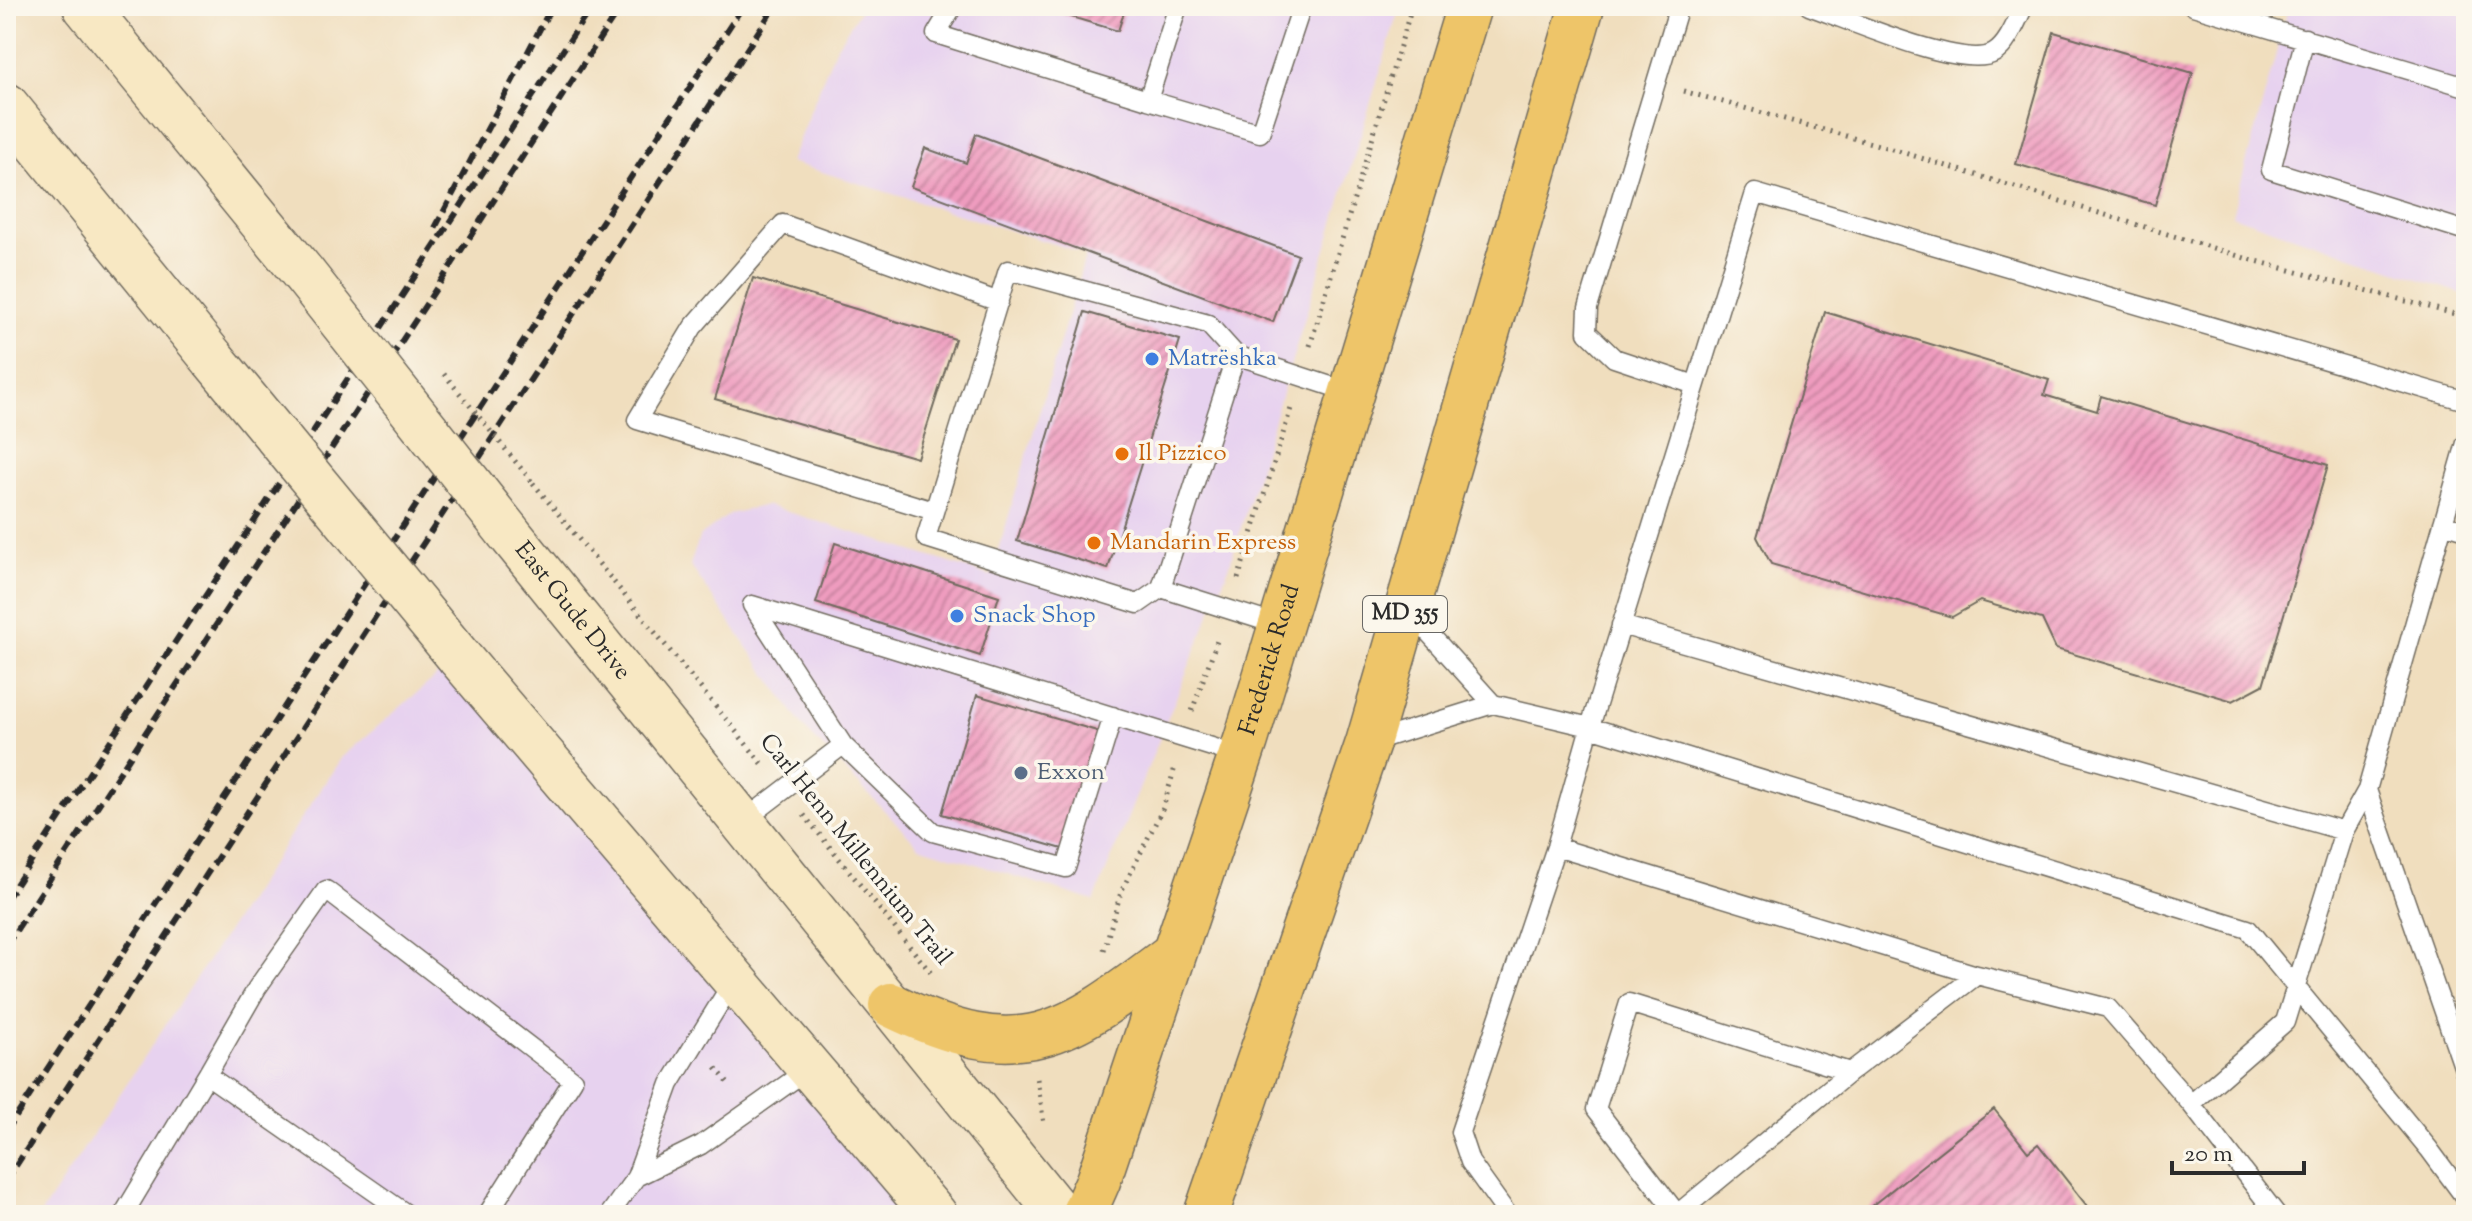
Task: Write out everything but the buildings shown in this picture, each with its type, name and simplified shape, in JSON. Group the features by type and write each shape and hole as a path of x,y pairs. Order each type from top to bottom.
{"main road":[{"name":"East Gude Drive","path":"85,6 1060,1215"},
{"name":"Frederick Road","path":"1083,1215 1098,1181 1241,756 1469,6"},
{"name":"MD 355","path":"1206,1215 1368,743 1582,6"},
{"path":"6,105 459,657 935,1215"},
{"path":"891,1005 937,1028 971,1037 1031,1038 1079,1021 1172,955"}],"lane":[{"path":"953,6 936,34 1260,133 1302,6"},
{"path":"1148,100 1178,6"},
{"path":"1679,6 1588,308 1587,332 1614,358 1695,385"},
{"path":"1809,6 1951,56 1978,59 1997,52 2024,6"},
{"path":"2193,6 2466,87"},
{"path":"2305,38 2271,170 2466,231"},
{"path":"1508,1215 1470,1162 1460,1132 1556,847 1621,625 1755,193 2466,401"},
{"path":"934,511 637,420 693,327 783,224 999,302"},
{"path":"1236,355 1161,588 1138,604 926,538 1008,270 1208,324 1236,355 1352,393"},
{"path":"2191,1104 2285,1022 2344,831 2367,790 2466,443"},
{"path":"2443,523 2466,530"},
{"path":"1161,588 1281,626"},
{"path":"1113,716 1066,868 933,832 843,745 752,605 1113,716 1241,756"},
{"path":"1407,608 1493,704"},
{"path":"1621,625 2344,831"},
{"path":"1368,743 1493,704 1590,727 2248,929 2296,984 2466,1199"},
{"path":"742,822 843,745"},
{"path":"2367,790 2466,1075"},
{"path":"1556,847 1977,975 2108,1008 2191,1104 2277,1215"},
{"path":"123,1215 257,988 326,890 573,1080 487,1215"},
{"path":"1850,1072 1629,1003 1596,1109 1677,1215 1850,1072 1977,975"},
{"path":"609,1215 636,1177 670,1084 735,977"},
{"path":"636,1177 701,1145 811,1068"},
{"path":"207,1075 408,1215"}],"path":[{"path":"1102,957 1121,892 1163,808 1183,738 1228,609 1412,6"},
{"path":"1656,80 2245,258 2466,317"},
{"name":"Carl Henn Millennium Trail","path":"533,483 940,984"},
{"path":"1031,1038 1045,1128"},
{"path":"715,1067 736,1092"}],"shaded area":[{"path":"863,6 1400,6 1229,567 1094,901 919,846 805,729 690,565 700,536 730,514 766,505 991,576 1086,254 790,162 835,49"},
{"path":"2289,6 2466,6 2466,295 2232,215"},
{"path":"459,657 935,1215 40,1215 342,757"}],"railway":[{"path":"435,228 552,6"},
{"path":"6,900 592,6"},
{"path":"6,946 621,6"},
{"path":"6,1132 743,6"},
{"path":"6,1181 775,6"}],"place":[{"name":"Matrëshka","path":"1152,359"},
{"name":"Il Pizzico","path":"1122,454"},
{"name":"Mandarin Express","path":"1094,543"},
{"name":"Snack Shop","path":"957,616"},
{"name":"Exxon","path":"1021,773"}]}
